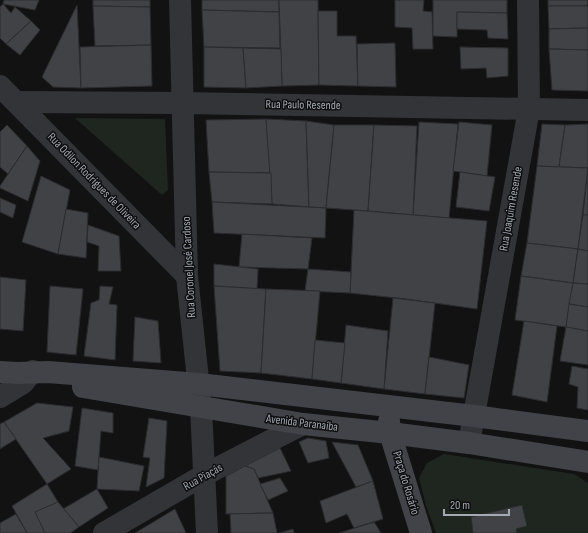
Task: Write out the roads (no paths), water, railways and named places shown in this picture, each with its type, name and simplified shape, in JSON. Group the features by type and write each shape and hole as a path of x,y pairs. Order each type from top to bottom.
{"main road":[{"path":"20,373 199,384 474,416 588,431"},
{"name":"Avenida Paranaíba","path":"20,373 201,408 303,424 390,433 588,462"},
{"name":"Praça do Rosário","path":"388,406 390,433 421,533"}],"street":[{"name":"Rua Coronel José Cardoso","path":"180,0 187,276 201,408 207,533"},
{"name":"Rua Joaquim Resende","path":"469,444 529,109 528,0"},
{"name":"Rua Odilon Rodrigues de Oliveira","path":"0,86 187,276"},
{"name":"Rua Paulo Resende","path":"17,102 182,103 588,110"},
{"path":"0,397 23,383 20,373"},
{"name":"Rua Piaçás","path":"104,533 204,475 303,424"}]}
